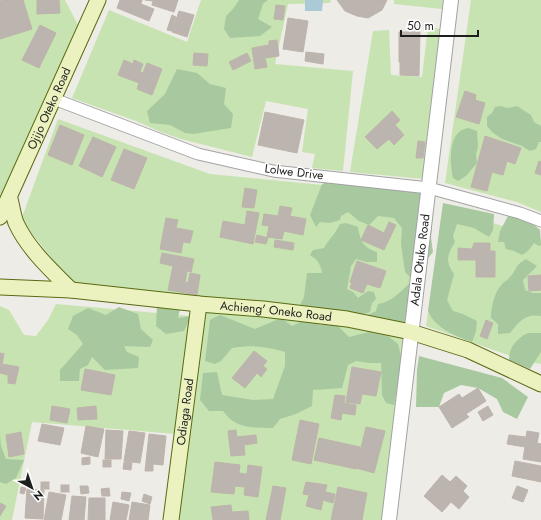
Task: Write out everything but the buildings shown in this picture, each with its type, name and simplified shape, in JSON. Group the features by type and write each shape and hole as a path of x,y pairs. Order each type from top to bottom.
{"main road":[{"name":"Ojijo Oteko Road","path":"0,217 10,199 98,0"},
{"path":"10,199 16,222 30,246 71,290"},
{"name":"Achieng' Oneko Road","path":"0,287 71,290 347,319 411,332 468,350 541,384"},
{"name":"Odiaga Road","path":"170,520 199,304"}],"street":[{"name":"Adala Otuko Road","path":"389,520 411,332 430,188 451,0"},
{"name":"Lolwe Drive","path":"54,99 198,154 273,171 430,188 520,212 541,221"}],"green space":[{"path":"0,0 65,0 79,27 0,205"},
{"path":"201,0 331,0 330,3 288,4 275,64 353,71 343,171 312,168 315,154 302,152 308,109 266,101 252,157 181,139 72,98 109,10 187,42"},
{"path":"239,0 268,0 263,4 258,19 272,27 260,36 230,38 224,29 226,16"},
{"path":"394,0 443,0 442,9 394,4"},
{"path":"471,0 541,0 541,212 517,202 445,183"},
{"path":"428,27 440,29 424,179 350,172 373,31 389,30 391,75 422,77"},
{"path":"177,69 197,73 210,84 226,88 224,104 233,114 231,128 193,134 185,133 170,125 150,123 147,111 165,94"},
{"path":"500,106 508,108 517,106 531,115 534,122 541,126 541,142 539,142 536,149 530,151 522,146 502,139 492,132 487,126 487,117 492,113 495,107"},
{"path":"58,119 210,174 434,196 388,520 179,520 203,298 74,286 21,220"},
{"path":"469,128 477,131 477,163 466,176 458,181 453,178 451,164 453,141 462,130"},
{"path":"331,180 413,191 434,196 431,238 433,252 412,279 405,272 401,244 402,228 394,218 378,216 369,225 359,221 348,212 341,216 340,220 330,223 320,222 316,227 310,215 322,184"},
{"path":"443,203 494,214 493,230 489,237 474,228 457,224 453,236 455,242 448,258 449,265 454,274 447,300 453,311 477,321 476,331 472,342 446,331 435,322 428,311"},
{"path":"443,208 541,239 541,364 525,361 426,326"},
{"path":"508,216 527,219 540,230 541,245 539,246 534,243 528,251 522,255 506,249 504,242 498,242 500,231"},
{"path":"346,223 358,227 360,236 365,246 377,252 377,262 366,262 356,259 351,266 347,289 353,292 358,298 368,291 374,292 376,299 372,303 370,312 354,315 325,312 299,307 304,297 307,273 322,273 318,262 310,255 313,250 324,248 340,224"},
{"path":"526,259 537,266 523,280 525,290 533,293 541,293 541,316 535,315 527,317 523,319 510,333 498,334 498,324 491,318 492,304 495,295 518,265"},
{"path":"409,284 422,287 417,329 366,319 368,315 376,311 378,304 391,299"},
{"path":"56,304 191,316 176,434 32,422 12,520 0,520 0,306 9,310 24,335 36,336 48,320"},
{"path":"119,307 138,314 141,329 153,340 150,347 124,346 127,352 139,357 138,368 105,370 92,357 88,365 80,369 79,381 60,381 60,370 83,344 77,335 68,329 73,316 88,308 106,315"},
{"path":"157,307 180,309 178,318 191,316 184,331 166,334 156,326"},
{"path":"220,315 255,329 281,318 292,326 307,319 320,325 337,325 349,337 369,332 388,336 398,344 402,360 394,405 386,403 382,395 381,363 356,361 348,365 342,388 313,390 312,406 296,414 280,419 273,428 245,426 234,422 223,411 209,411 200,400 203,373 217,372 222,395 253,400 273,399 285,366 285,352 271,348 258,347 232,348 221,361 215,364 205,361 210,320"},
{"path":"528,333 541,333 541,352 530,369 509,360 510,351 514,344"},
{"path":"419,356 502,378 528,397 517,419 503,412 497,399 478,388 461,385 444,393 439,407 416,407"},
{"path":"0,435 1,446 6,459 24,460 16,478 6,484 0,482"}],"water":[{"path":"305,0 323,0 322,11 305,11"}]}
